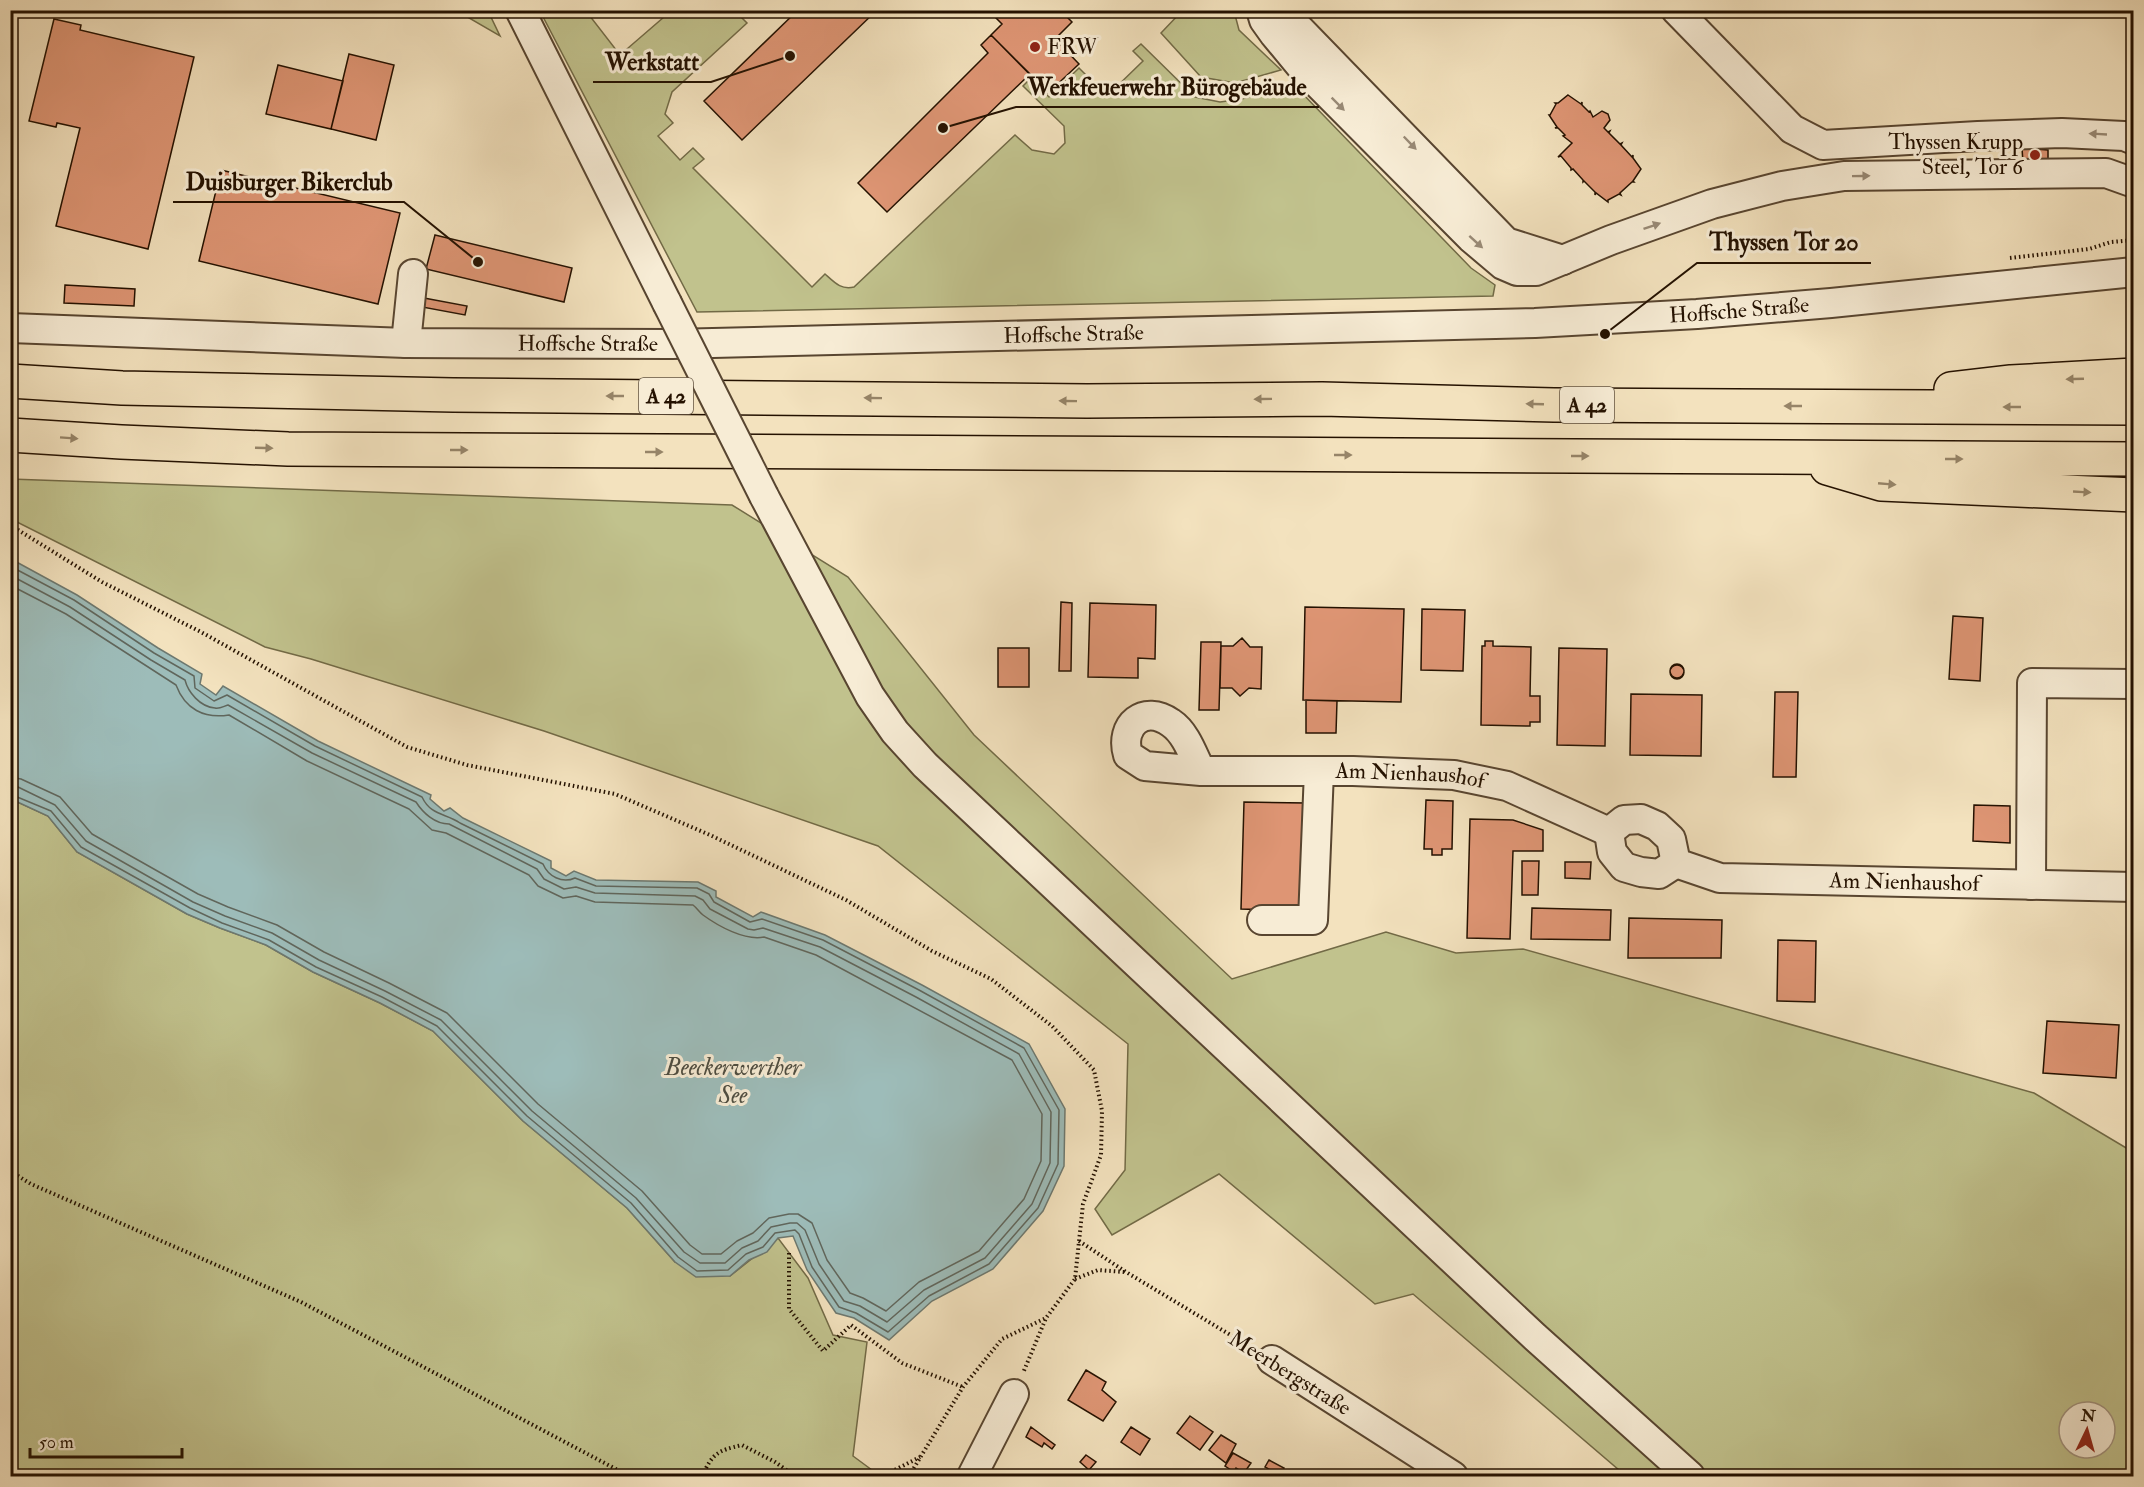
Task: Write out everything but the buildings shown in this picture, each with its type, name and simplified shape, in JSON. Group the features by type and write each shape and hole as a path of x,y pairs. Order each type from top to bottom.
{"highway":[{"path":"1852,406 1913,394 2011,382 2133,375"},
{"name":"A 42","path":"10,381 122,388 430,395 1087,401 1322,399 1554,405 2133,408"},
{"name":"A 42","path":"10,435 300,449 2133,459"},
{"path":"1791,458 1881,484 2133,495"}],"street":[{"path":"520,10 764,496 870,696 895,732 925,765 1527,1329 1690,1476"},
{"path":"1262,10 1264,20 1303,69 1471,238 1503,265 1526,272 1712,204 1761,190 1827,179 2106,173 2133,183"},
{"path":"1281,10 1506,242 1563,260"},
{"path":"1676,10 1792,129 1823,144 2062,133 2124,136 2133,140"},
{"path":"1903,141 1917,176"},
{"path":"1823,144 1827,179"},
{"name":"Hoffsche Straße","path":"10,328 406,343 672,344 1535,323 1697,314 1831,303 2133,272"},
{"path":"406,343 413,274"},
{"path":"2031,885 2032,682 2133,684"},
{"name":"Am Nienhaushof","path":"1201,771 1319,771 1454,775 1507,786 1609,832"},
{"path":"1262,920 1313,920 1319,771"},
{"path":"1641,819 1649,822 1671,839 1676,863 1659,874 1624,867 1612,852 1609,832 1624,820 1641,819"},
{"name":"Am Nienhaushof","path":"1676,863 1720,878 2133,887"},
{"name":"Meerbergstraße","path":"1272,1360 1453,1476"},
{"path":"972,1476 1014,1394"}],"path":[{"path":"2006,259 2089,249 2111,242 2133,240"},
{"path":"10,525 102,582 201,632 407,747 467,765 615,794 710,835 846,900 932,951 991,979 1052,1026 1094,1071 1102,1111 1101,1155 1083,1204 1075,1279 1047,1318 1014,1394"},
{"path":"10,1171 31,1184 300,1302 629,1476"},
{"name":"Meerbergstraße","path":"1079,1241 1125,1272 1272,1360"},
{"path":"789,1253 789,1309 823,1351 851,1325 902,1363 963,1387"},
{"name":"Meerbergstraße","path":"1075,1279 1098,1270 1125,1272"},
{"path":"909,1476 963,1387 1002,1339 1047,1318"},
{"path":"702,1476 711,1458 727,1449 742,1445 775,1462 795,1476"},
{"path":"883,1476 921,1457"},
{"path":"10,1471 23,1476"}],"green space":[{"path":"457,11 488,11 500,36"},
{"path":"540,11 586,11 620,55 671,11 735,11 747,23 672,92 665,114 673,123 658,136 680,160 693,148 704,159 693,168 812,287 825,274 842,287 854,287 1015,135 1032,150 1054,154 1065,143 1064,126 1023,86 1031,78 1049,97 1079,68 1107,96 1143,61 1133,51 1141,44 1195,97 1220,102 1242,99 1279,88 1299,90 1471,268 1495,285 1493,296 697,312"},
{"path":"1182,11 1234,11 1239,30 1281,70 1235,83 1201,77 1161,33"},
{"path":"10,479 732,505 848,577 974,735 1232,979 1386,932 1456,953 1523,949 2034,1093 2133,1152 2133,1476 1626,1476 1413,1294 1375,1304 1219,1174 1112,1235 1095,1209 1125,1170 1128,1044 878,846 544,731 265,647 11,519"},
{"path":"11,799 48,816 77,852 187,914 266,945 313,972 433,1031 523,1121 627,1208 675,1262 730,1276 778,1238 808,1278 833,1335 867,1342 853,1456 880,1476 11,1476"}],"water":[{"name":"Beeckerwerther See","path":"11,559 77,595 202,674 200,684 216,695 223,686 318,741 431,795 430,799 444,811 450,808 463,818 551,861 551,868 566,876 574,871 596,880 698,882 716,891 716,897 753,917 761,912 825,935 1029,1044 1065,1109 1064,1166 1043,1211 993,1269 932,1301 889,1340 854,1318 836,1313 807,1270 793,1236 778,1238 767,1252 749,1260 730,1276 696,1277 675,1262 627,1208 523,1121 433,1031 313,972 266,945 187,914 77,852 48,816 11,799"}],"place":[{"name":"FRW","path":"1035,47"},
{"name":"Werkstatt","path":"790,56"},
{"name":"Werkfeuerwehr Bürogebäude","path":"943,128"},
{"name":"Thyssen Krupp Steel, Tor 6","path":"2035,155"},
{"name":"Duisburger Bikerclub","path":"478,262"},
{"name":"Thyssen Tor 20","path":"1605,334"}]}
